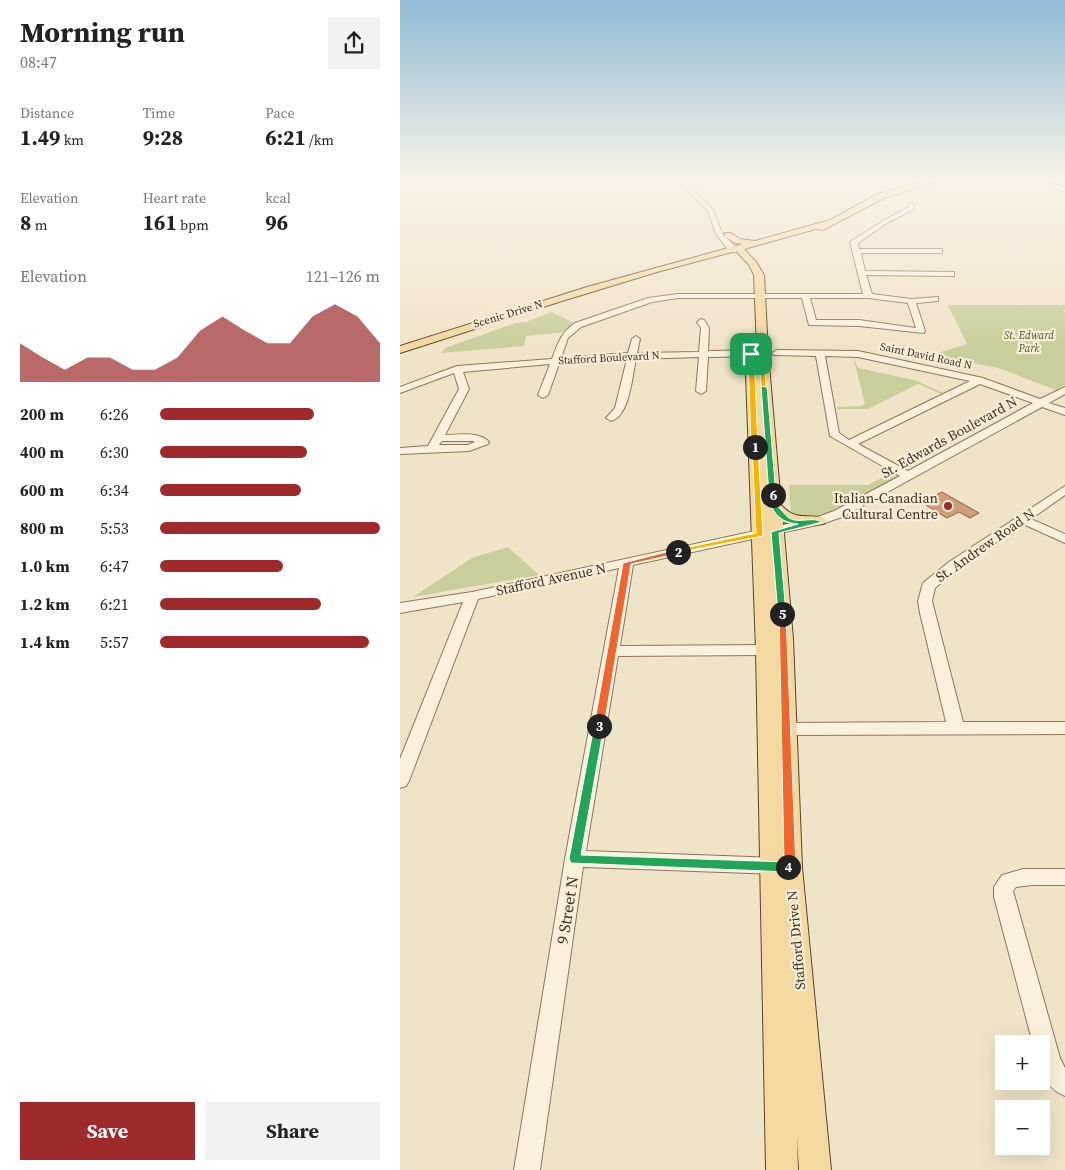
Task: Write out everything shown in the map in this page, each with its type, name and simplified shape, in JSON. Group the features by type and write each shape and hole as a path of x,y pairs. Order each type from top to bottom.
{"main road":[{"path":"732,236 741,242 767,243"},
{"name":"Scenic Drive N","path":"400,350 490,320 616,282 795,236"},
{"path":"708,260 729,258 749,264 753,252 767,243"},
{"name":"Scenic Drive N","path":"616,282 708,260 737,251"},
{"name":"Stafford Drive N","path":"737,251 749,264 754,296 775,650 782,866 782,1170"},
{"name":"Stafford Drive N","path":"756,354 774,506 768,533"},
{"path":"774,506 787,519 795,522 818,522"},
{"name":"Stafford Drive N","path":"782,866 815,1170"}],"street":[{"name":"Stafford Drive N","path":"721,236 737,251"},
{"name":"Stafford Drive N","path":"729,236 737,251"},
{"path":"863,236 854,241 868,296"},
{"path":"856,251 939,251"},
{"path":"863,273 951,274"},
{"path":"542,396 566,335 578,325 651,300 693,292 754,296 868,296 911,302 936,299"},
{"path":"805,296 812,324 859,324 921,332 911,302"},
{"path":"701,322 705,328 701,391"},
{"path":"611,418 620,409 636,339"},
{"name":"Saint David Road N","path":"777,353 858,354 980,380 1065,412"},
{"name":"Stafford Boulevard N","path":"400,390 457,369 631,356 756,354"},
{"path":"820,354 834,434 909,476"},
{"path":"432,449 464,389 457,369"},
{"path":"849,444 980,380"},
{"name":"St. Edwards Boulevard N","path":"768,533 818,522 838,514 1065,390"},
{"path":"400,451 470,448 484,442 475,438 439,438"},
{"name":"St. Andrew Road N","path":"956,728 930,628 926,592 928,586 939,576 1065,490"},
{"path":"1022,518 1065,539"},
{"name":"Stafford Avenue N","path":"400,608 472,596 768,533"},
{"name":"9 Street N","path":"527,1170 575,859 627,563"},
{"path":"400,781 472,596"},
{"path":"612,651 775,650"},
{"path":"778,729 1065,728"},
{"path":"575,859 782,866"},
{"path":"1063,1083 1056,1076 1049,1061 1003,889 1008,880 1018,877 1065,877"}],"green space":[{"name":"St. Edward Park","path":"948,305 1065,305 1065,310 1063,310 1065,313 1065,385 1056,390 998,368 931,355 967,344"},
{"path":"552,312 578,325 568,332 526,336 524,346 442,353 445,348"},
{"path":"853,356 858,368 914,380 944,393 941,394 918,384 868,409 837,409 837,407 861,406 865,404"},
{"path":"895,471 898,473 897,477 853,502 827,514 806,518 791,514 789,485 868,485"},
{"path":"508,547 539,575 413,597 472,558"}],"building":[{"name":"Italian-Canadian Cultural Centre","path":"942,492 979,513 970,518 959,512 947,518 921,502"}],"place":[{"name":"Italian-Canadian Cultural Centre","path":"948,506"}],"route":[{"path":"751,354 762,354 774,506 781,515 795,522 818,522 775,532 784,639 790,867 672,861 575,859 627,563 760,534 751,354"}]}
